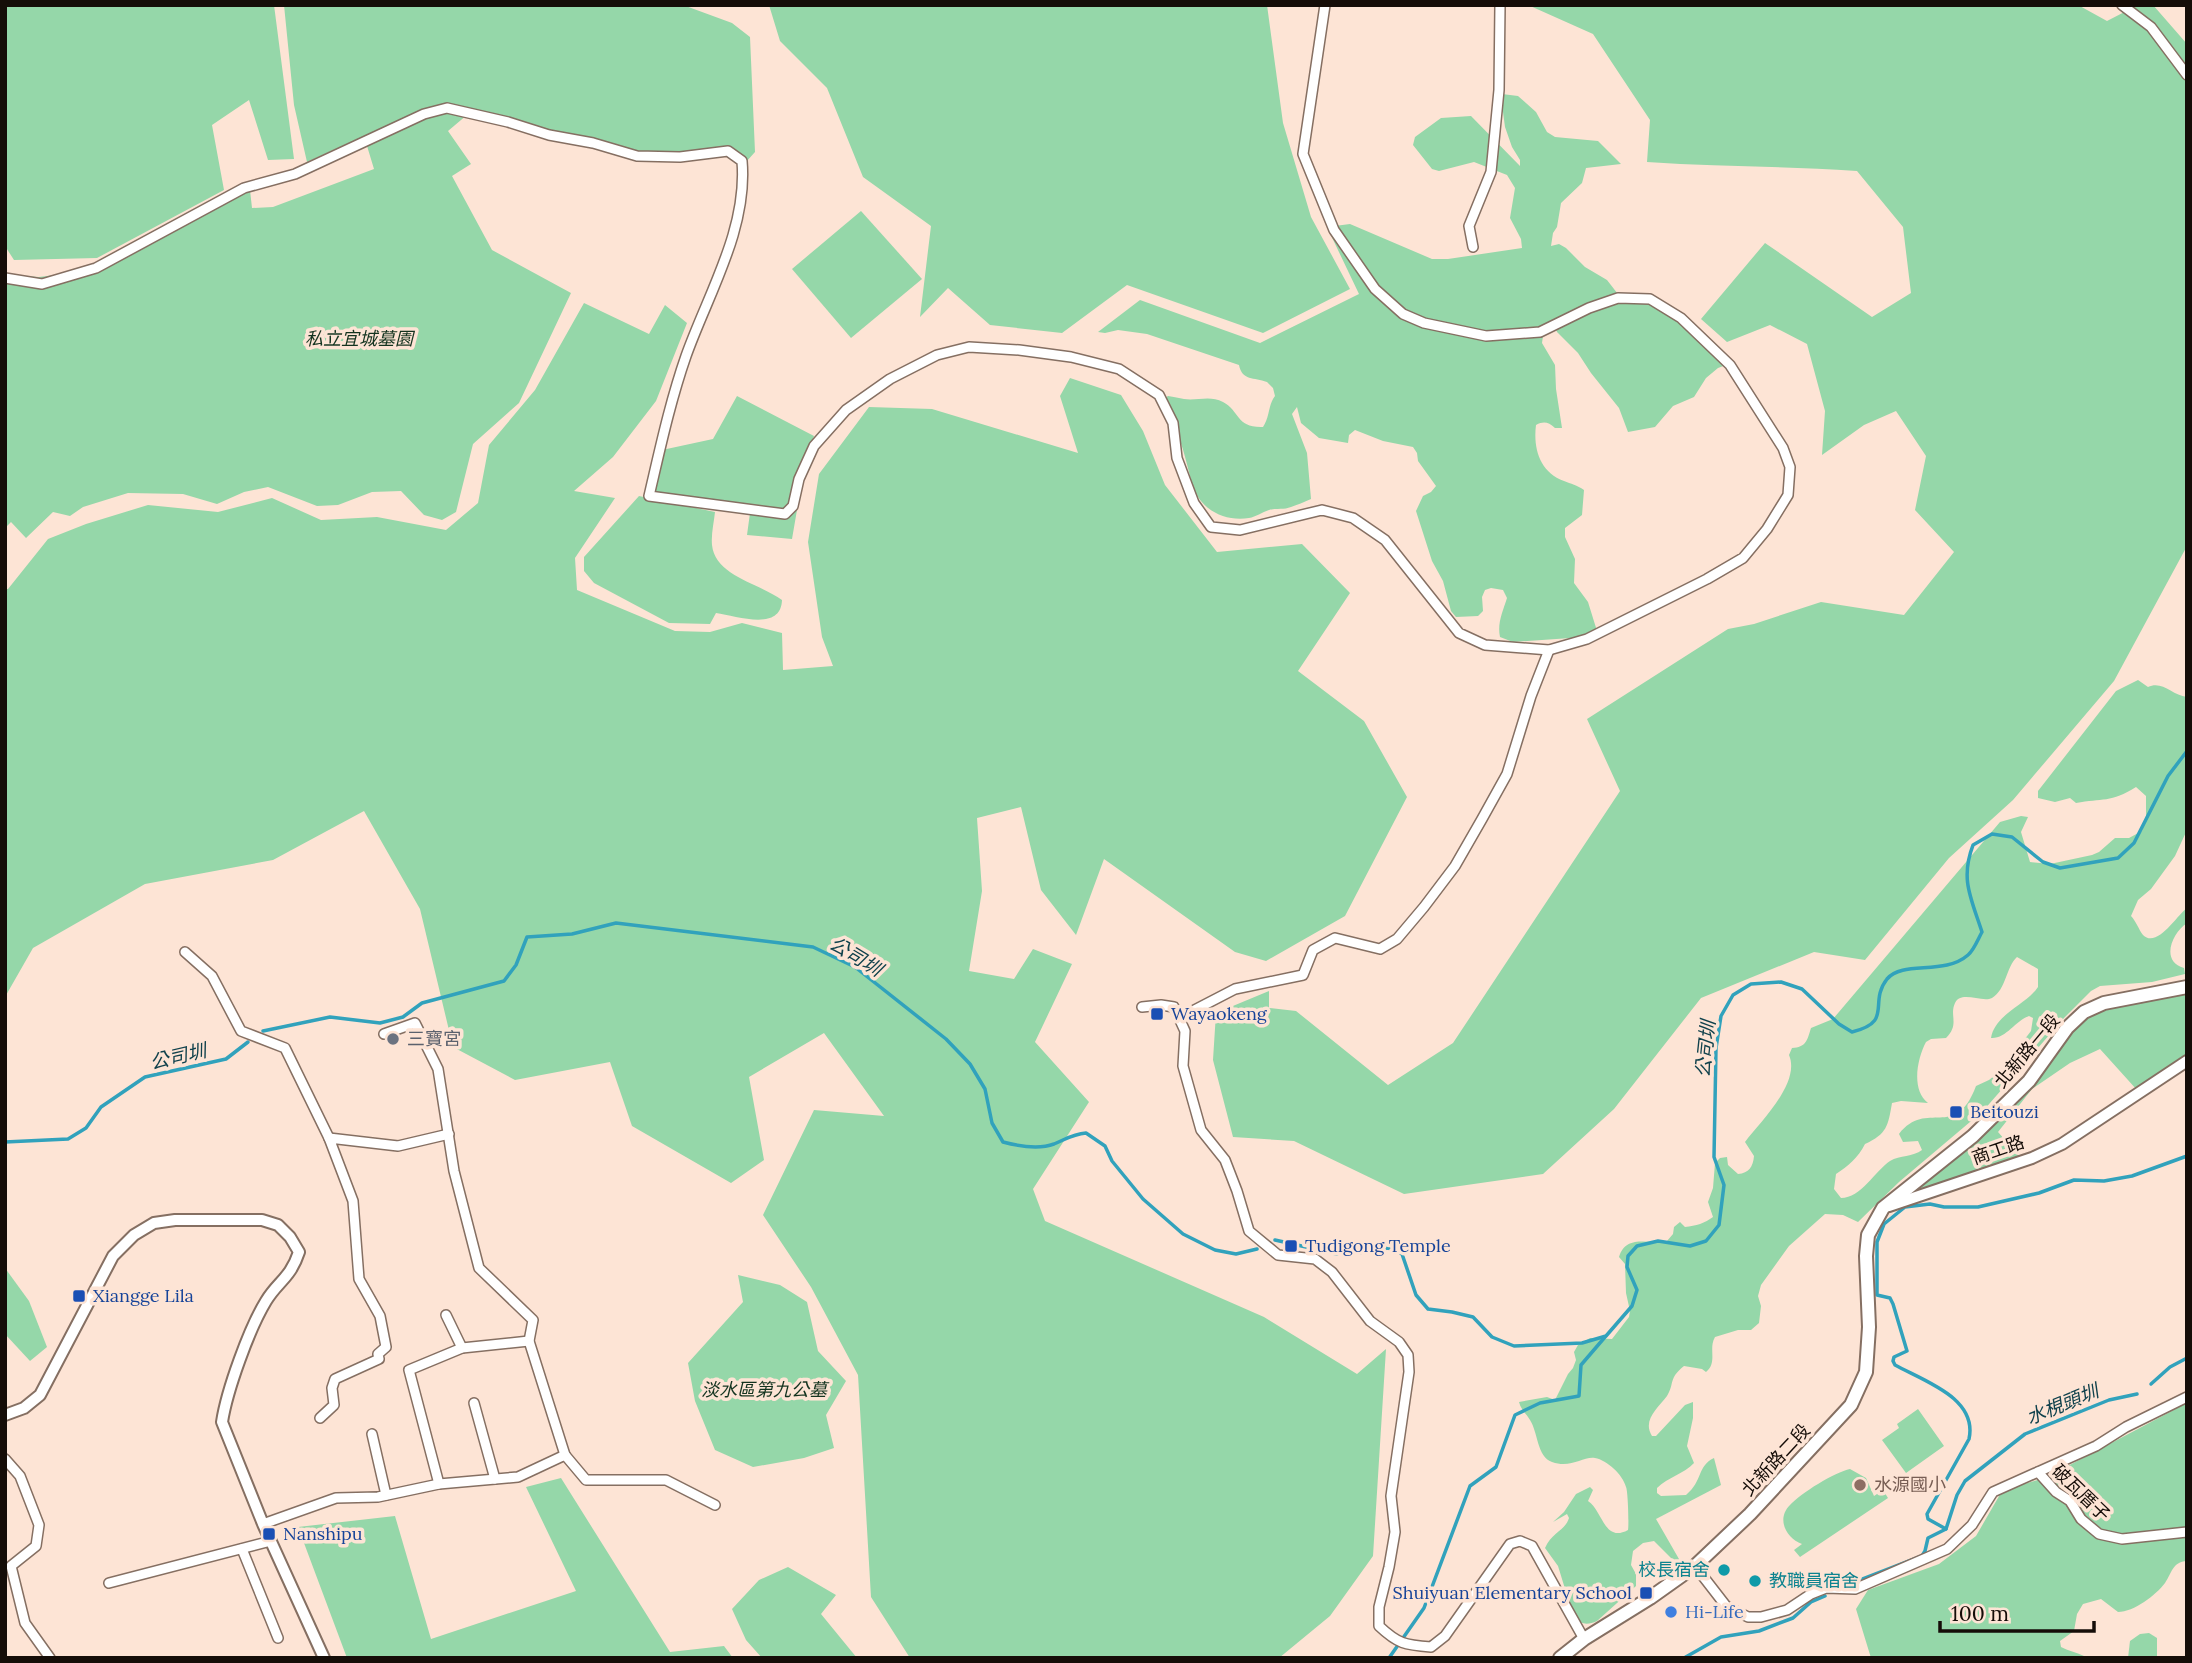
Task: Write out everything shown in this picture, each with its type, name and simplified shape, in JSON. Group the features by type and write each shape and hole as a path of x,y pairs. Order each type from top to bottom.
{"main road":[{"name":"北新路一段","path":"1883,1208 1973,1136 2029,1081 2067,1028 2084,1012 2104,1003 2187,987"},
{"name":"北新路二段","path":"1560,1658 1584,1639 1695,1566 1751,1514 1851,1405 1866,1371 1869,1327 1866,1256 1868,1235 1883,1208"}],"street":[{"path":"5,278 42,284 96,268 244,188 296,174 424,114 447,108 637,156 680,158 729,151 741,162 744,182 733,237 686,356 666,420 649,496 785,514 793,506 799,480 814,446 846,410 890,379 937,355 969,347 1071,357 1119,369 1159,395 1173,424 1177,458 1194,503 1211,527 1240,530 1322,510 1353,518 1385,540 1459,633 1485,646 1549,650 1587,639 1743,558 1788,495 1790,467 1783,448 1730,365 1681,318 1650,299 1618,298 1589,308 1540,332 1486,336 1424,323 1403,314 1375,289 1334,230 1303,154 1325,5"},
{"path":"1473,247 1469,226 1491,172 1499,90 1500,5"},
{"path":"2122,5 2151,27 2187,75"},
{"path":"1179,1018 1235,989 1303,975 1312,950 1335,938 1380,949 1397,939 1455,866 1507,774 1531,696 1549,650"},
{"path":"185,952 212,976 241,1031 285,1048 329,1138 353,1201 359,1279 380,1316 386,1347 378,1354 379,1359 335,1380 332,1388 334,1405 320,1418"},
{"path":"1142,1007 1174,1007 1185,1031 1183,1066 1201,1130 1225,1160 1249,1231 1278,1255 1315,1259 1332,1272 1370,1321 1399,1342 1408,1355 1409,1373 1391,1496 1395,1532 1390,1567 1379,1607 1379,1626 1395,1641 1406,1645 1431,1647 1445,1636 1510,1544 1520,1541 1532,1546 1584,1639"},
{"path":"384,1034 415,1023 438,1069 454,1171 479,1268 533,1320 529,1341 565,1455 586,1480 666,1480 715,1505"},
{"name":"商工路","path":"1883,1208 2032,1158 2063,1144 2187,1061"},
{"path":"329,1138 398,1146 449,1134"},
{"path":"5,1415 24,1408 40,1395 113,1256 134,1235 154,1223 175,1220 262,1220 278,1225 290,1237 299,1252 293,1269 267,1300 245,1349 225,1404 222,1422 263,1524 324,1658"},
{"path":"446,1315 462,1348"},
{"path":"439,1484 409,1370 462,1348 529,1341"},
{"path":"1695,1566 1719,1598 1736,1613 1748,1617 1773,1615 1787,1610 1811,1594 1826,1588 1855,1589 1947,1549 1972,1525 1993,1492 2096,1446 2126,1427 2187,1397"},
{"path":"474,1404 495,1479"},
{"path":"372,1434 386,1495"},
{"path":"263,1524 336,1498 378,1497 439,1484 518,1477 565,1455"},
{"path":"5,1459 20,1476 39,1525 36,1546 8,1566 25,1623 50,1658"},
{"name":"破瓦厝子","path":"2038,1472 2056,1492 2070,1501 2081,1518 2099,1534 2122,1539 2187,1532"},
{"path":"109,1583 271,1541"},
{"path":"242,1549 278,1637"}],"green space":[{"path":"5,5 274,5 294,159 268,160 249,100 212,125 224,190 97,258 14,260 5,246"},
{"name":"私立宜城墓園","path":"284,5 683,5 732,23 750,37 755,152 746,162 734,151 649,153 575,138 474,109 448,131 471,164 452,176 492,250 571,293 519,403 473,444 456,512 442,520 424,515 401,491 372,492 338,505 317,506 268,487 244,492 217,504 183,494 128,493 83,507 70,516 53,512 26,538 11,522 5,528 5,275 39,277 95,270 250,190 252,208 273,207 374,169 364,136 307,162 294,105"},
{"path":"769,5 1267,5 1283,123 1311,217 1350,289 1263,333 1127,285 1062,333 990,325 948,288 920,317 931,226 863,177 827,88 780,41"},
{"path":"1528,5 2078,5 2107,21 2138,5 2153,5 2187,44 2187,546 2114,681 2013,800 1949,858 1865,960 1814,952 1701,998 1614,1109 1543,1174 1404,1194 1294,1141 1233,1137 1213,1060 1216,1013 1269,991 1269,1008 1296,1011 1388,1085 1453,1043 1620,791 1587,719 1728,629 1754,624 1821,602 1904,615 1954,552 1915,510 1926,456 1896,411 1864,425 1822,455 1825,411 1807,344 1770,325 1727,342 1701,319 1765,243 1872,317 1911,293 1903,227 1857,171 1647,162 1650,120 1593,34"},
{"path":"1494,93 1518,96 1536,112 1547,132 1555,137 1598,141 1621,164 1586,168 1582,183 1561,203 1551,246 1559,244 1566,248 1585,267 1607,280 1621,298 1659,300 1726,365 1706,378 1694,397 1673,406 1655,427 1628,432 1619,408 1578,353 1557,332 1554,324 1547,323 1542,343 1555,365 1562,428 1546,423 1536,425 1536,443 1540,459 1549,472 1584,490 1582,515 1565,528 1565,537 1575,559 1574,583 1588,602 1597,631 1585,637 1513,642 1500,637 1500,622 1507,598 1503,590 1491,588 1485,590 1482,597 1483,611 1478,616 1456,617 1451,611 1443,581 1432,561 1416,511 1423,496 1436,486 1418,461 1413,447 1383,441 1355,430 1349,435 1348,443 1319,438 1301,423 1297,407 1292,414 1307,453 1311,499 1249,518 1231,518 1214,512 1196,494 1177,434 1159,407 1162,400 1168,396 1218,400 1248,425 1263,427 1275,396 1273,388 1267,382 1243,374 1239,365 1147,334 1118,330 1098,332 1140,300 1260,343 1359,294 1327,227 1350,224 1432,259 1522,248 1521,239 1510,218 1515,188 1507,175 1474,162 1439,171 1432,169 1413,145 1415,137 1441,118 1471,116 1520,166 1520,160 1505,127 1503,112 1493,100"},
{"path":"861,211 922,279 851,338 792,269"},
{"path":"584,303 649,334 665,305 687,323 656,401 613,457 574,491 615,498 575,558 577,590 675,631 710,632 742,623 782,633 783,670 833,666 822,637 808,542 819,474 869,407 932,409 1078,453 1060,396 1070,378 1121,395 1143,431 1165,485 1217,552 1302,544 1350,593 1298,671 1364,721 1407,797 1345,916 1266,961 1235,952 1104,859 1076,935 1041,890 1021,807 977,818 982,891 969,971 1014,979 1033,949 1072,964 1035,1042 1089,1102 1033,1189 1045,1221 1264,1317 1357,1374 1386,1349 1373,1556 1330,1616 1279,1658 910,1658 871,1597 858,1375 811,1287 763,1215 814,1110 884,1116 824,1033 749,1077 764,1160 731,1183 632,1126 610,1062 515,1080 453,1047 420,909 364,811 273,860 145,884 33,948 5,997 5,589 8,589 48,539 148,505 218,512 272,498 321,520 377,517 446,530 478,503 489,445 535,390"},
{"path":"737,396 814,436 786,511 652,494 662,450 713,439"},
{"path":"639,496 715,512 712,545 715,556 729,572 782,600 780,610 766,619 746,619 716,613 710,624 669,623 594,583 584,571 584,557"},
{"path":"797,510 792,539 747,535 750,513 785,518"},
{"path":"2138,680 2148,687 2158,685 2187,697 2187,830 2175,856 2151,889 2138,900 2131,916 2143,935 2154,938 2187,908 2187,923 2173,940 2170,953 2172,959 2184,968 2185,974 2152,982 2100,986 2091,991 1983,1111 1899,1182 1858,1222 1843,1215 1825,1214 1789,1246 1761,1285 1758,1296 1761,1306 1759,1323 1751,1330 1738,1330 1715,1337 1710,1368 1706,1372 1684,1366 1676,1374 1667,1396 1650,1419 1649,1430 1652,1436 1656,1436 1685,1405 1693,1402 1693,1418 1687,1446 1694,1463 1661,1484 1657,1493 1661,1496 1686,1495 1705,1465 1714,1458 1721,1485 1656,1519 1683,1566 1654,1541 1643,1543 1633,1551 1631,1565 1636,1574 1636,1586 1597,1621 1588,1624 1580,1622 1574,1618 1558,1566 1545,1548 1569,1518 1567,1514 1553,1522 1564,1512 1576,1494 1590,1487 1593,1490 1588,1501 1609,1529 1620,1533 1628,1530 1626,1487 1618,1473 1600,1459 1590,1458 1559,1464 1547,1459 1543,1455 1533,1425 1519,1402 1547,1397 1555,1400 1573,1368 1576,1360 1574,1352 1578,1345 1590,1338 1612,1339 1629,1317 1630,1311 1625,1264 1619,1257 1622,1250 1633,1242 1667,1241 1673,1234 1674,1227 1680,1222 1689,1227 1713,1217 1708,1202 1713,1188 1715,1163 1720,1158 1727,1157 1728,1165 1738,1174 1750,1169 1754,1156 1745,1142 1784,1090 1789,1078 1789,1055 1792,1048 1805,1042 1811,1028 1833,1019 2000,822 2021,816 2028,817 2021,832 2030,862 2050,864 2092,855 2115,838 2129,838 2142,831 2146,816 2146,796 2136,787 2113,798 2076,803 2070,798 2055,802 2038,798 2038,791 2116,691","holes":["2017,957 2038,969 2038,987 1998,1022 1991,1038 2001,1036 2029,1016 2033,1018 2031,1031 2000,1071 1976,1086 1968,1103 1959,1112 1950,1116 1920,1119 1909,1124 1899,1134 1903,1142 1918,1141 1922,1150 1890,1161 1855,1194 1841,1198 1834,1189 1836,1174 1852,1161 1865,1144 1882,1133 1888,1123 1892,1103 1928,1103 1919,1090 1917,1074 1920,1057 1926,1042 1946,1038 1950,1033 1953,1008 1958,999 1992,998 2000,990 2010,966"]},
{"path":"2187,992 2187,1057 2137,1090 2100,1049 2070,1063 2032,1089 1998,1132 2021,1158 1887,1209 1998,1119 2090,1011"},
{"path":"5,1268 29,1301 47,1347 30,1361 5,1334"},
{"name":"淡水區第九公墓","path":"738,1275 780,1285 807,1302 818,1351 846,1381 826,1415 834,1448 804,1458 753,1467 715,1450 695,1401 688,1363 743,1302"},
{"path":"2187,1403 2187,1561 2175,1566 2156,1593 2131,1609 2118,1612 2101,1599 2083,1604 2077,1614 2074,1631 2060,1641 2061,1647 2084,1656 2083,1658 1871,1658 1856,1609 1868,1590 1939,1564 1976,1536 2002,1491 2047,1477"},
{"path":"1918,1409 1944,1446 1906,1473 1882,1440 1899,1428 1897,1424"},
{"path":"1850,1469 1866,1478 1874,1496 1883,1490 1888,1498 1800,1557 1794,1550 1802,1544 1787,1533 1783,1522 1786,1510 1810,1489"},
{"path":"561,1478 670,1652 724,1646 733,1658 347,1658 298,1527 395,1516 431,1639 576,1591 526,1487"},
{"path":"788,1567 836,1595 821,1614 857,1658 762,1658 746,1640 732,1609 759,1580"},
{"path":"2149,1633 2157,1638 2157,1658 2128,1658 2130,1641 2140,1634"}],"waterway":[{"name":"公司圳","path":"1275,1240 1337,1254 1339,1249 1359,1253 1388,1248 1402,1254 1416,1295 1428,1309 1473,1317 1492,1337 1514,1346 1582,1343 1606,1336 1632,1306 1637,1290 1627,1267 1628,1256 1637,1246 1658,1241 1690,1246 1706,1241 1719,1225 1724,1185 1714,1157 1716,1048 1721,1016 1733,995 1751,984 1781,982 1802,989 1839,1024 1852,1032 1865,1028 1877,1017 1882,988 1894,973 1947,965 1968,955 1974,947 1982,932 1967,879 1973,845 1992,834 2012,837 2043,862 2060,868 2118,858 2134,843 2168,776 2187,751"},
{"name":"公司圳","path":"263,1031 330,1017 380,1023 403,1017 422,1003 504,981 516,965 527,937 572,934 616,923 813,947 855,967 946,1039 970,1064 985,1089 992,1123 1003,1142 1041,1147 1086,1133 1105,1146 1112,1161 1143,1199 1183,1234 1215,1250 1236,1254 1257,1249"},
{"name":"公司圳","path":"5,1142 68,1139 86,1128 101,1107 145,1077 226,1059 248,1042"},
{"name":"公司圳","path":"1946,1529 1928,1519 1927,1514 1969,1439 1970,1425 1957,1402 1934,1385 1895,1365 1893,1361 1894,1357 1907,1351 1890,1298 1877,1295 1877,1242 1884,1224 1905,1207 1930,1204 1944,1207 1978,1207 2039,1193 2074,1180 2104,1181 2132,1176 2187,1156"},
{"path":"1389,1658 1424,1608 1470,1486 1496,1467 1515,1415 1540,1403 1579,1396 1581,1365 1605,1337"},
{"name":"水梘頭圳","path":"2151,1384 2170,1367 2187,1358"},
{"name":"水梘頭圳","path":"1855,1582 1922,1556 1928,1538 1946,1529 1957,1495 1965,1481 2025,1434 2109,1400 2137,1394"},
{"name":"水梘頭圳","path":"1684,1658 1721,1637 1759,1631 1793,1618 1811,1602 1825,1596"}],"place":[{"name":"Wayaokeng","path":"1157,1014"},
{"name":"三寶宮","path":"393,1039"},
{"name":"Beitouzi","path":"1956,1112"},
{"name":"Tudigong Temple","path":"1291,1246"},
{"name":"Xiangge Lila","path":"79,1296"},
{"name":"水源國小","path":"1860,1485"},
{"name":"Nanshipu","path":"269,1534"},
{"name":"校長宿舍","path":"1724,1570"},
{"name":"教職員宿舍","path":"1755,1581"},
{"name":"Shuiyuan Elementary School","path":"1646,1593"},
{"name":"Hi-Life","path":"1671,1612"}]}
